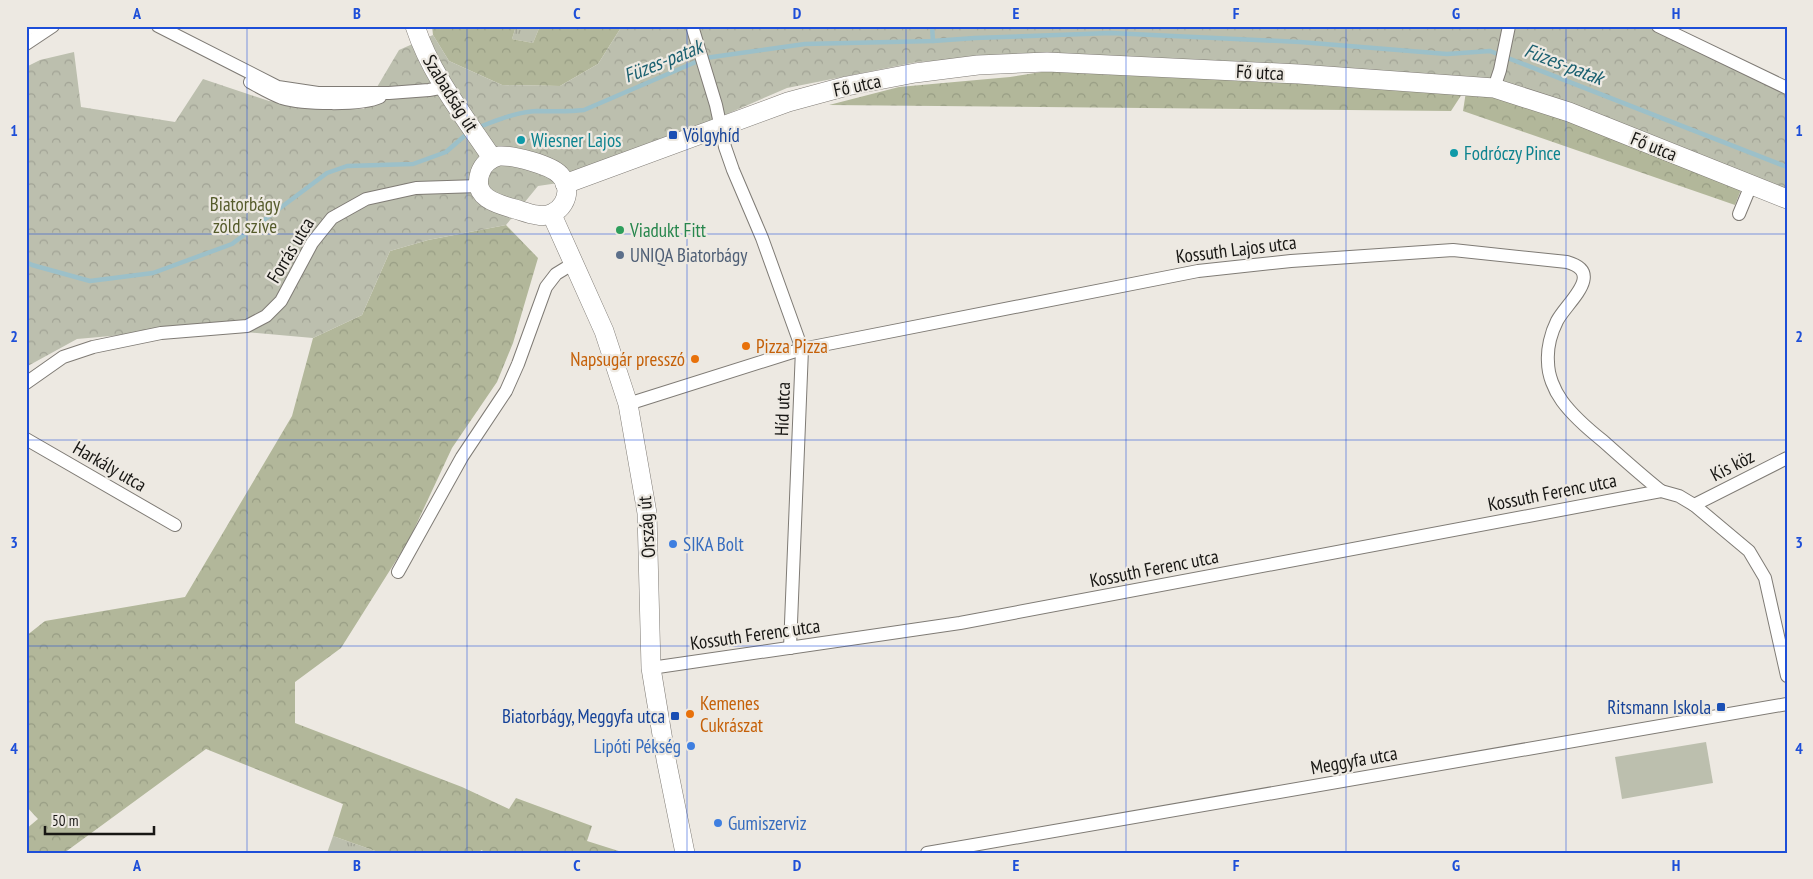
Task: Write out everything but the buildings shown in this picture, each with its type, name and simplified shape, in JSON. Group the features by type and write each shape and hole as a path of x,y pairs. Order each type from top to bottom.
{"street":[{"path":"26,30 33,26"},
{"path":"26,44 53,26"},
{"path":"158,26 278,87 318,93 389,93 445,87"},
{"name":"Szabadság út","path":"415,26 428,60 492,158"},
{"path":"692,26 720,126"},
{"path":"1494,88 1500,70 1509,26"},
{"path":"1658,26 1787,88"},
{"name":"Fő utca","path":"565,184 788,102 847,86 915,73 988,64 1057,62 1299,74 1494,88 1569,112 1787,199"},
{"name":"Híd utca","path":"720,126 733,170 762,238 802,350 790,648"},
{"path":"508,156 549,168 560,175 565,184 566,192 563,204 552,215 538,216 494,203 482,193 479,186 479,177 482,168 492,158 508,156"},
{"path":"1739,214 1751,185"},
{"name":"Forrás utca","path":"26,383 63,356 93,346 160,333 247,326 266,316 281,300 312,243 332,218 366,199 383,195 416,188 479,186"},
{"name":"Ország út","path":"552,215 604,331 628,404 647,513 651,668 666,759 685,853"},
{"name":"Kossuth Lajos utca","path":"628,404 777,356 802,350 1198,271 1291,261 1453,250 1567,262 1576,264 1583,271 1584,279 1580,289 1557,321 1549,345 1549,376 1561,400 1585,426 1661,491"},
{"path":"398,572 462,457 506,391 518,364 546,287 556,274 574,263"},
{"name":"Harkály utca","path":"26,438 175,525"},
{"name":"Kis köz","path":"1694,505 1787,458"},
{"path":"1661,491 1680,496 1694,505 1748,552 1765,578 1787,676"},
{"name":"Kossuth Ferenc utca","path":"651,668 969,621 1661,491"},
{"name":"Meggyfa utca","path":"927,853 1787,704"}],"green space":[{"path":"432,26 516,26 512,39 533,43 540,26 622,26 598,64 560,86 502,85 449,61 433,35"},
{"path":"516,26 540,26 533,43 512,39"},
{"name":"Biatorbágy zöld szíve","path":"622,26 1659,26 1787,89 1787,192 1567,102 1047,54 917,62 787,88 572,181 538,186 506,225 428,240 390,251 362,315 313,338 201,328 77,339 26,367 26,67 40,60 74,52 81,107 175,122 203,79 269,101 364,109 399,50 433,35 449,61 502,85 560,86 598,64"},
{"path":"1048,71 1464,91 1451,111 829,105 899,87 1010,77"},
{"path":"1467,85 1628,136 1742,187 1735,205 1463,111"},
{"path":"506,225 538,258 513,343 497,382 452,448 409,540 341,648 295,682 295,723 462,787 509,809 516,798 592,826 587,841 625,853 488,853 481,850 480,853 381,853 333,836 343,804 206,749 64,853 26,853 26,829 38,819 26,806 26,636 45,621 185,597 292,416 313,338 362,315 390,251 428,240"},
{"path":"1706,742 1713,783 1622,799 1615,757"},
{"path":"333,836 381,853 327,853"}],"waterway":[{"path":"932,26 933,41"},
{"name":"Füzes-patak","path":"476,128 521,113 584,110 705,58 805,44 933,41 1111,33 1300,42 1447,54 1490,51 1787,167"},
{"name":"Füzes-patak","path":"26,262 90,281 153,273 232,244 327,173 347,166 413,164 446,152 469,132"}],"place":[{"name":"Völgyhíd","path":"673,135"},
{"name":"Wiesner Lajos","path":"521,140"},
{"name":"Fodróczy Pince","path":"1454,153"},
{"name":"Viadukt Fitt","path":"620,230"},
{"name":"UNIQA Biatorbágy","path":"620,255"},
{"name":"Pizza Pizza","path":"746,346"},
{"name":"Napsugár presszó","path":"695,359"},
{"name":"SIKA Bolt","path":"673,544"},
{"name":"Ritsmann Iskola","path":"1721,707"},
{"name":"Kemenes Cukrászat","path":"690,714"},
{"name":"Biatorbágy, Meggyfa utca","path":"675,716"},
{"name":"Lipóti Pékség","path":"691,746"},
{"name":"Gumiszerviz","path":"718,823"}]}
